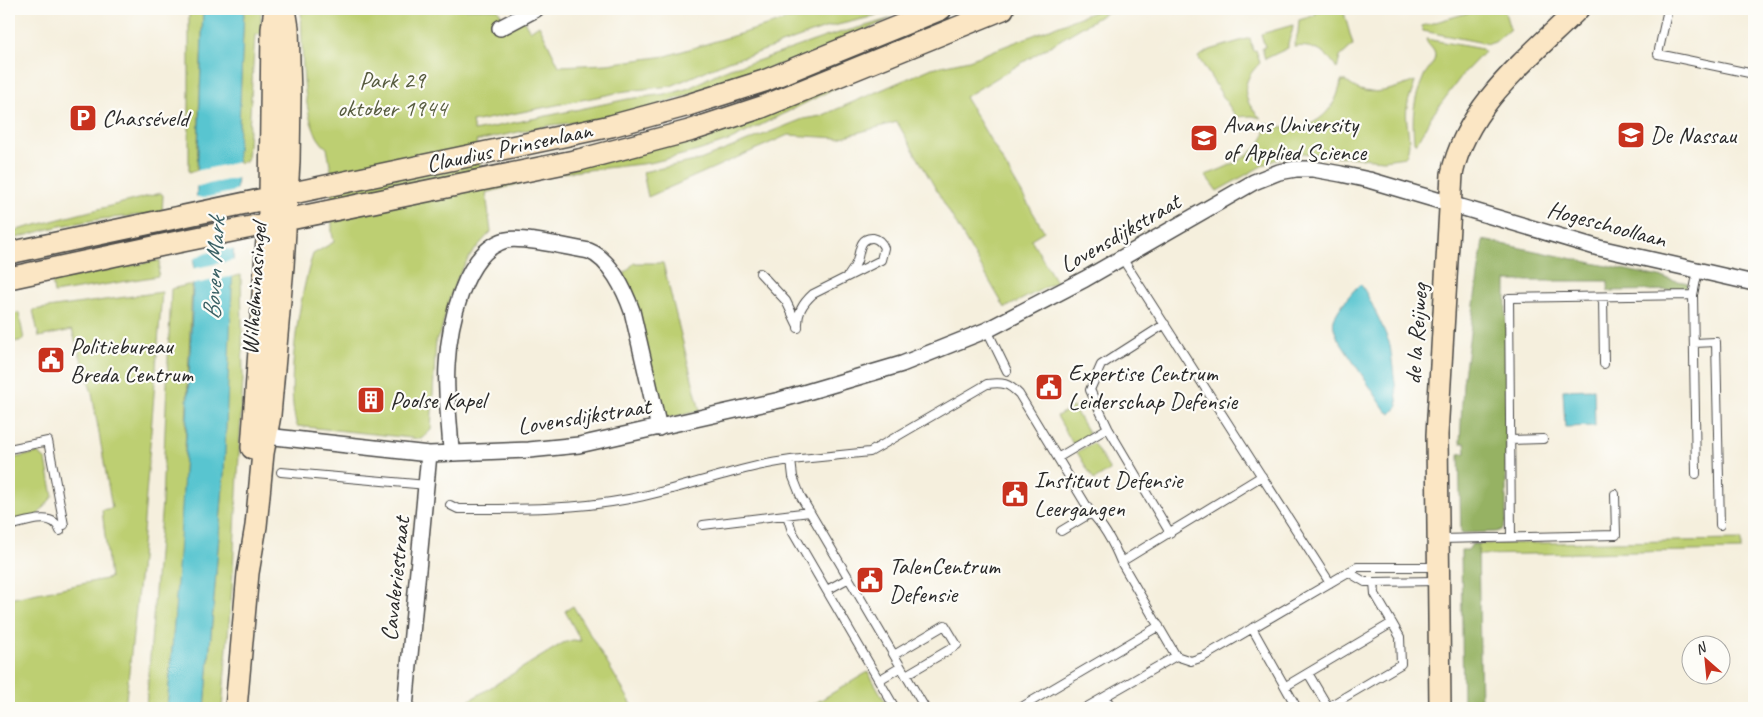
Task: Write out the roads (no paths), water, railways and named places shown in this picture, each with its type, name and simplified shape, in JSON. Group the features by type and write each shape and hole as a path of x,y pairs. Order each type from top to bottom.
{"main road":[{"name":"Wilhelminasingel","path":"248,573 246,526 277,222 278,196 272,29 275,9"},
{"name":"Wilhelminasingel","path":"278,196 290,96 288,28 285,9"},
{"name":"Claudius Prinsenlaan","path":"9,253 610,126 685,106 764,81 941,9"},
{"name":"Claudius Prinsenlaan","path":"9,278 579,160 689,131 762,107 1003,9"},
{"name":"de la Reijweg","path":"1440,708 1437,427 1452,174 1455,159 1476,117 1512,74 1578,9"},
{"name":"Wilhelminasingel","path":"236,708 248,573 270,415 283,266 277,222"}],"street":[{"path":"500,28 536,9"},
{"name":"Lovensdijkstraat","path":"266,436 430,454 563,447 659,428 814,384 902,364 987,330 1060,293 1254,182 1287,170 1313,169 1341,174 1450,204"},
{"name":"Hogeschoollaan","path":"1450,204 1598,248 1698,270 1752,286"},
{"path":"451,452 447,365 455,313 464,286 476,265 491,248 508,240 525,240 589,251 599,255 605,262 626,294 632,311 659,428"},
{"name":"Cavaleriestraat","path":"405,708 430,454"}],"lane":[{"path":"1668,9 1658,54 1754,74"},
{"path":"760,273 786,301 798,328 798,314 805,302 814,294 881,260 885,252 880,241 873,238 864,240 856,264 849,275"},
{"path":"1122,258 1330,582"},
{"path":"1696,474 1693,295 1698,270"},
{"path":"1511,537 1509,298 1693,295"},
{"path":"1603,297 1604,364"},
{"path":"1165,324 1101,365 1090,390 1108,428 1170,533"},
{"path":"987,330 1007,371"},
{"path":"1694,343 1716,342 1720,525"},
{"path":"450,505 458,509 536,509 629,499 766,463 870,452 987,384 1000,383 1012,387 1019,394 1091,513 1098,520 1176,656 1191,661 1203,657 1357,567 1438,574"},
{"path":"1058,457 1108,428"},
{"path":"1511,440 1544,440"},
{"path":"9,449 48,441 62,528 45,519 9,526"},
{"path":"791,460 793,477 801,497 926,708"},
{"path":"281,472 427,485"},
{"path":"1121,562 1262,476"},
{"path":"1438,539 1616,535 1615,494"},
{"path":"703,525 810,512"},
{"path":"1061,531 1091,513"},
{"path":"787,515 792,531 895,708"},
{"path":"1348,572 1365,582 1438,574"},
{"path":"827,590 849,578"},
{"path":"1308,673 1328,707 1401,664 1400,637 1375,594 1374,582"},
{"path":"1286,686 1392,624"},
{"path":"894,655 945,625 957,645 906,675"},
{"path":"1020,708 1158,626"},
{"path":"1252,628 1297,708"},
{"path":"1085,708 1176,656"},
{"path":"879,680 901,667"},
{"path":"1105,696 1112,708"}],"water":[{"name":"Boven Mark","path":"203,9 244,9 224,474 205,708 167,708 186,446"},
{"path":"1360,284 1381,323 1390,345 1398,406 1391,414 1386,411 1338,339 1334,327 1335,316 1338,311"},
{"path":"1594,389 1595,426 1565,427 1563,390"}],"place":[{"name":"Chasséveld","path":"83,118"},
{"name":"De Nassau","path":"1631,135"},
{"name":"Avans University of Applied Science","path":"1204,138"},
{"name":"Politiebureau Breda Centrum","path":"51,360"},
{"name":"Expertise Centrum Leiderschap Defensie","path":"1049,387"},
{"name":"Poolse Kapel","path":"371,400"},
{"name":"Instituut Defensie Leergangen","path":"1015,494"},
{"name":"TalenCentrum Defensie","path":"870,580"}],"park label":[{"name":"Park 29 oktober 1944","path":"392,94"}]}
